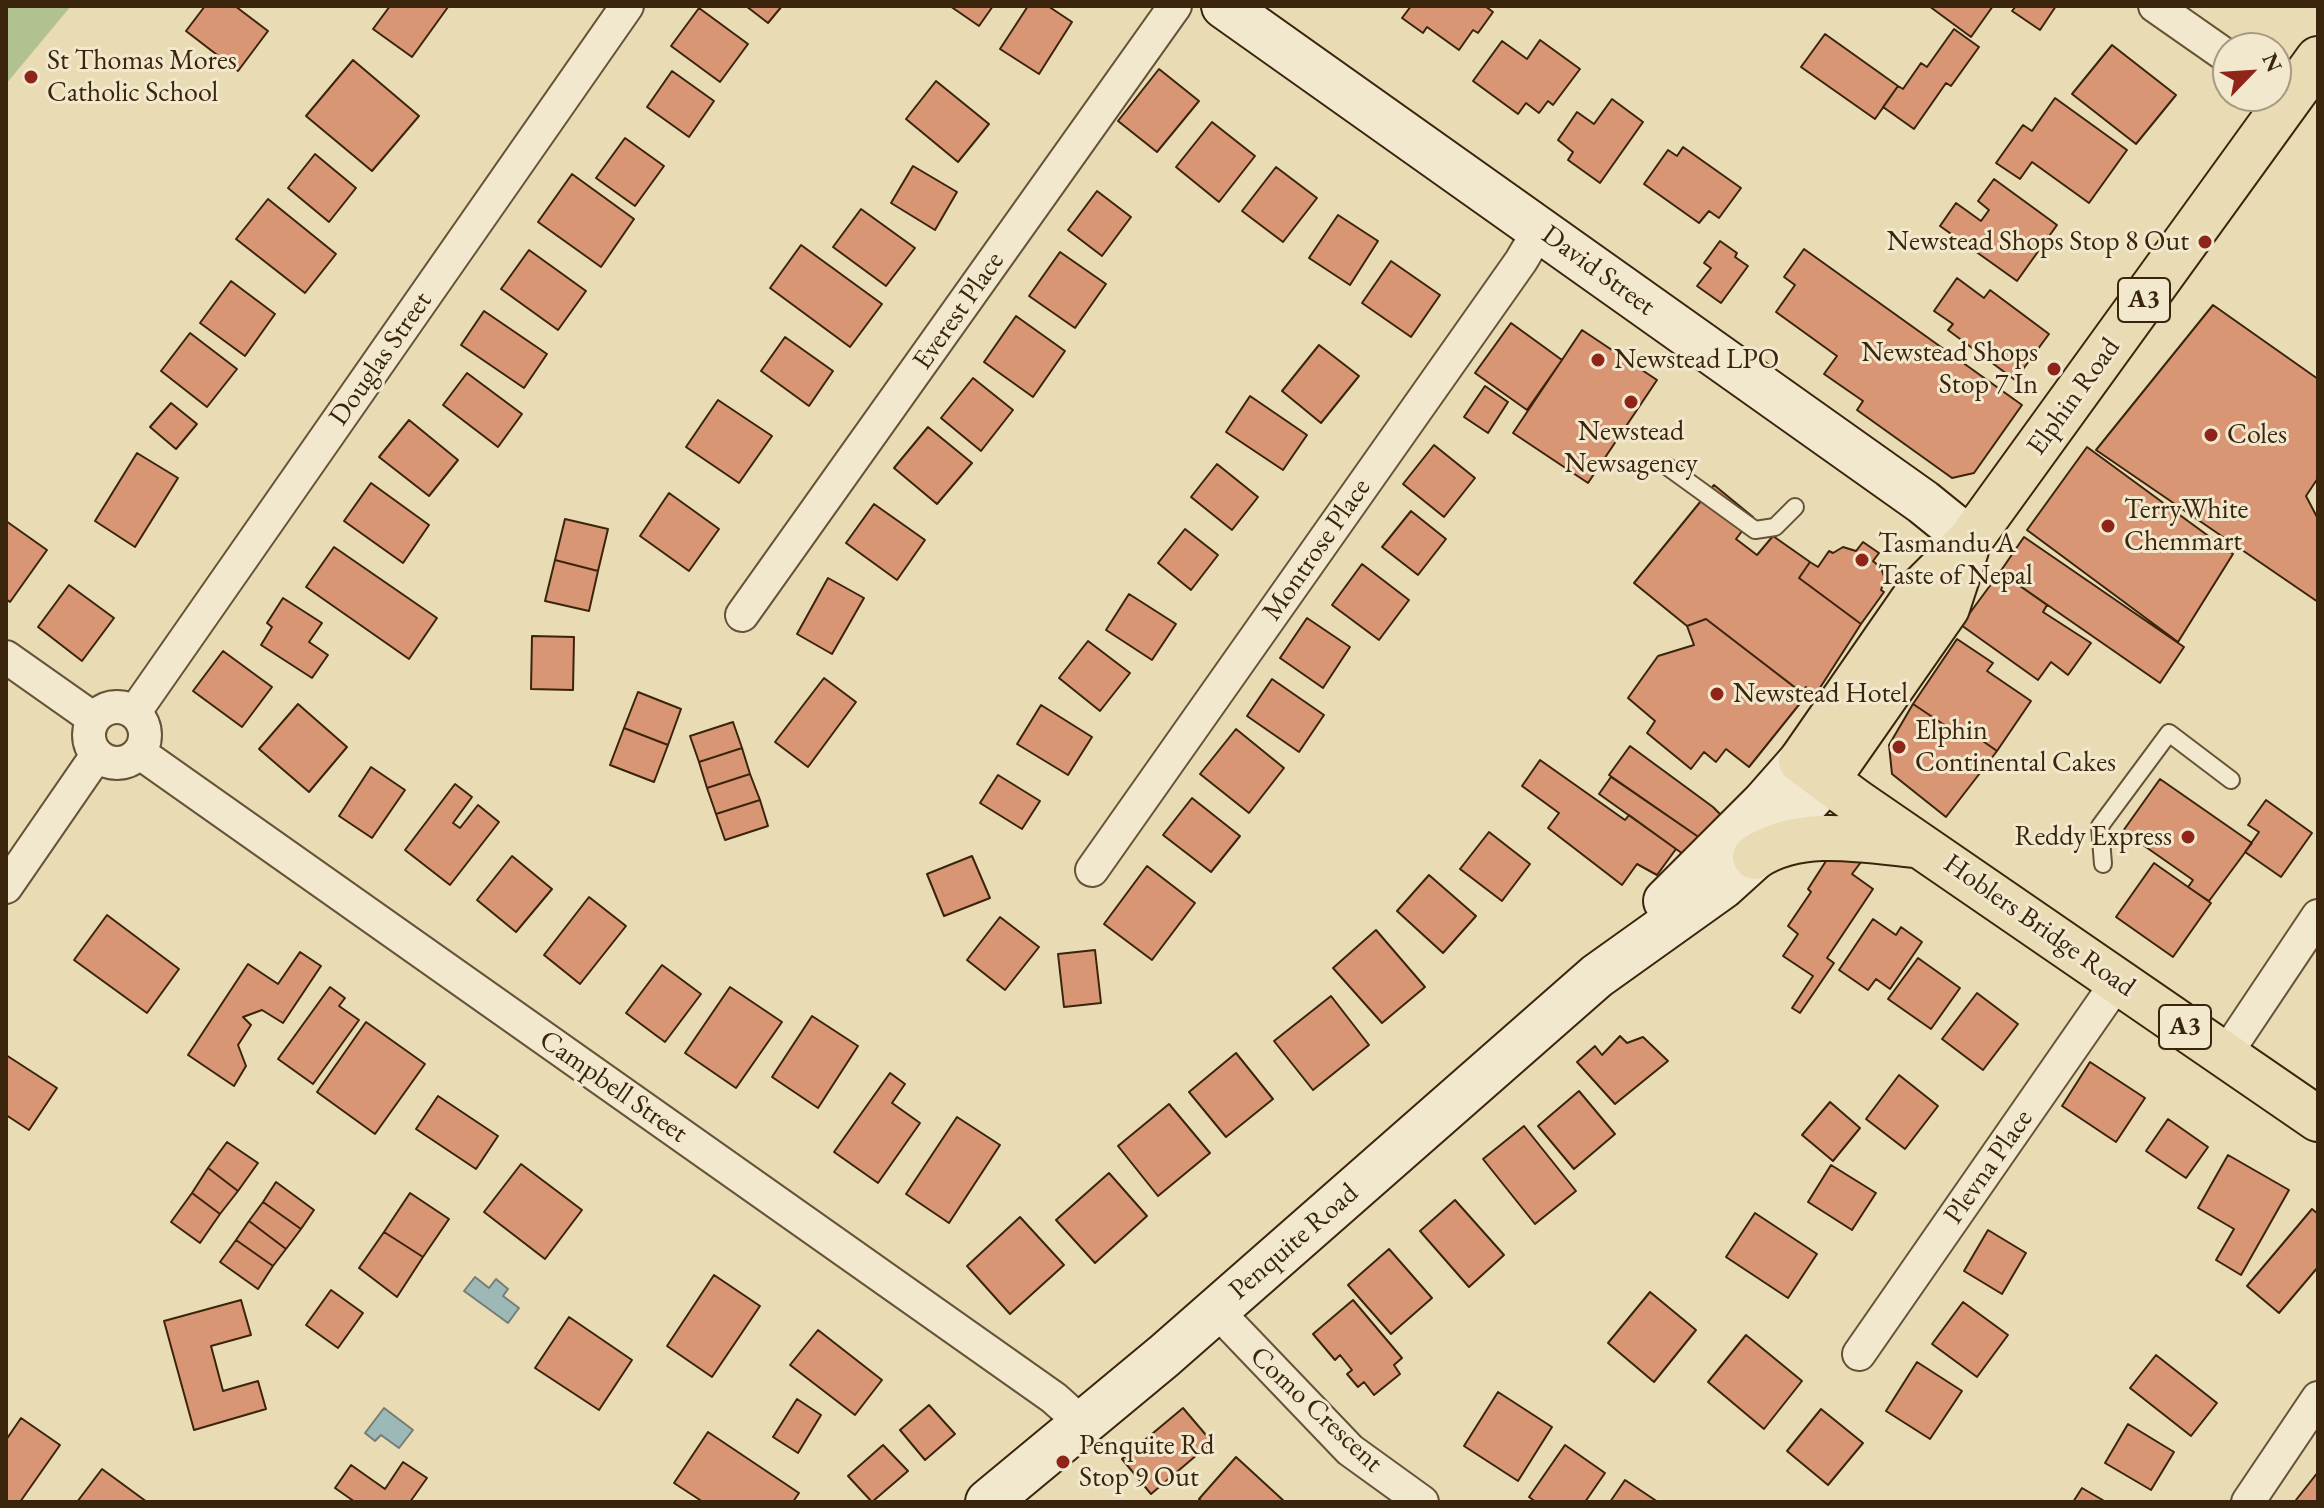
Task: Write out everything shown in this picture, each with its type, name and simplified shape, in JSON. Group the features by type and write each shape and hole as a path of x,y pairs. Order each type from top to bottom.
{"highway":[{"name":"Elphin Road","path":"2292,86 2318,59"},
{"name":"Elphin Road","path":"1814,770 1919,591 1970,540 2271,112"},
{"name":"Hoblers Bridge Road","path":"1814,770 2318,1119"},
{"path":"1755,857 1786,844 1822,839 1846,838 1922,845"}],"street":[{"name":"Douglas Street","path":"134,713 627,6"},
{"name":"Everest Place","path":"742,615 1175,6"},
{"name":"David Street","path":"1224,6 1923,502 1970,540"},
{"path":"2155,6 2212,46"},
{"name":"Montrose Place","path":"1092,870 1521,261 1540,229"},
{"path":"6,657 94,719"},
{"path":"108,708 126,708 134,713 145,727 146,736 140,753 133,760 114,764 97,755 89,738 94,719 108,708"},
{"name":"Campbell Street","path":"140,753 1041,1389 1083,1424"},
{"path":"6,887 97,755"},
{"name":"Penquite Road","path":"1597,976 1684,916 1755,857 1814,770"},
{"name":"Penquite Road","path":"988,1502 1216,1310 1597,976 1695,870 1764,803 1814,770"},
{"path":"2225,1055 2314,933"},
{"name":"Plevna Place","path":"1859,1354 2118,981"},
{"name":"Como Crescent","path":"1216,1310 1350,1450 1422,1502"},
{"path":"2248,1502 2318,1398"}],"lane":[{"path":"1668,467 1755,530 1775,527 1795,507"},
{"path":"2103,864 2100,826 2169,733 2231,780"}],"green space":[{"path":"6,6 71,6 6,84"}],"water":[{"path":"475,1277 489,1288 496,1279 508,1289 503,1296 519,1308 508,1323 464,1291"},
{"path":"384,1408 413,1430 399,1448 381,1435 375,1441 365,1433"}],"building":[{"path":"205,6 235,6 268,31 238,71 186,31"},
{"path":"390,6 448,7 412,57 373,29"},
{"path":"746,6 782,6 768,23"},
{"path":"950,6 993,6 979,26"},
{"path":"1028,6 1048,6 1072,22 1039,74 1000,49"},
{"path":"1411,6 1485,6 1493,12 1478,33 1473,30 1459,50 1427,27 1423,33 1402,18"},
{"path":"1929,6 1993,6 1971,37"},
{"path":"2016,6 2056,6 2040,30 2012,11"},
{"path":"699,8 748,44 720,82 671,46"},
{"path":"1954,29 1979,47 1951,86 1946,83 1914,129 1883,107 1898,86 1903,89 1921,63 1927,67"},
{"path":"1825,34 1898,86 1875,119 1801,67"},
{"path":"1540,40 1580,69 1553,105 1548,101 1539,113 1526,103 1518,114 1473,81 1502,41 1527,59"},
{"path":"2112,45 2176,95 2136,144 2072,94"},
{"path":"353,60 419,116 372,171 306,116"},
{"path":"1159,69 1199,101 1157,152 1118,121"},
{"path":"672,71 714,101 689,137 647,107"},
{"path":"936,81 989,124 958,162 906,119"},
{"path":"2055,98 2127,150 2089,203 2032,162 2020,179 1996,163 2023,125 2032,131"},
{"path":"1612,99 1643,122 1600,183 1568,160 1573,152 1558,140 1577,112 1594,124"},
{"path":"1212,122 1255,156 1219,202 1176,167"},
{"path":"625,138 664,166 635,206 596,178"},
{"path":"1683,147 1741,188 1719,218 1709,211 1699,223 1644,184 1668,150 1677,156"},
{"path":"315,154 356,188 329,222 288,188"},
{"path":"913,166 957,192 935,230 891,203"},
{"path":"1276,167 1317,198 1283,242 1242,211"},
{"path":"572,174 634,219 601,267 538,222"},
{"path":"1994,179 2057,225 2017,281 1940,226 1956,203 1981,221 1989,210 1978,201"},
{"path":"1097,191 1131,217 1102,256 1068,230"},
{"path":"268,199 336,254 305,293 236,239"},
{"path":"861,209 915,248 886,286 833,247"},
{"path":"1338,215 1378,241 1350,285 1309,258"},
{"path":"1720,241 1748,266 1721,303 1697,286 1711,268 1704,263"},
{"path":"801,245 882,304 850,347 770,288"},
{"path":"1804,249 2022,405 1974,473 1952,478 1857,410 1863,401 1824,374 1837,356 1776,312 1795,285 1784,277"},
{"path":"529,250 586,291 558,330 501,289"},
{"path":"1060,252 1106,284 1075,328 1029,296"},
{"path":"1391,261 1440,295 1411,337 1362,303"},
{"path":"1957,278 1984,298 1990,290 2049,334 2015,380 1948,330 1953,324 1934,311"},
{"path":"231,281 275,314 245,356 200,323"},
{"path":"2213,305 2318,379 2318,478 2306,496 2318,519 2318,602 2096,450"},
{"path":"484,311 547,354 524,388 461,345"},
{"path":"1016,316 1065,351 1033,397 984,362"},
{"path":"1511,323 1562,360 1527,410 1475,373"},
{"path":"1582,330 1657,380 1588,483 1513,433"},
{"path":"190,333 237,369 207,407 161,371"},
{"path":"785,337 833,371 809,406 761,371"},
{"path":"1319,345 1359,376 1321,423 1282,391"},
{"path":"467,373 522,414 498,447 443,405"},
{"path":"973,378 1013,410 981,451 941,418"},
{"path":"1485,386 1508,402 1488,433 1464,417"},
{"path":"1250,396 1307,435 1283,470 1226,432"},
{"path":"718,400 772,436 739,483 686,447"},
{"path":"171,403 197,424 176,449 150,427"},
{"path":"409,420 458,460 429,496 379,457"},
{"path":"928,427 972,463 937,504 894,468"},
{"path":"1434,445 1475,478 1444,517 1403,484"},
{"path":"2087,447 2233,554 2178,642 2027,530"},
{"path":"137,453 178,478 135,547 95,521"},
{"path":"1217,464 1258,497 1232,530 1191,497"},
{"path":"371,483 429,525 403,563 344,521"},
{"path":"1714,485 1753,517 1736,539 1757,555 1773,536 1810,562 1799,578 1861,624 1816,694 1806,687 1801,692 1706,619 1687,626 1634,583"},
{"path":"669,493 719,529 689,571 640,536"},
{"path":"874,504 925,540 897,580 846,543"},
{"path":"1411,511 1446,539 1418,575 1382,547"},
{"path":"565,519 608,529 598,571 555,560"},
{"path":"6,521 47,550 10,602 6,599"},
{"path":"1185,529 1218,555 1191,590 1158,563"},
{"path":"2024,537 2184,647 2160,683 2000,572"},
{"path":"1863,542 1879,553 1873,561 1881,568 1885,579 1881,590 1884,592 1861,624 1799,578 1810,562 1818,567 1829,551 1833,553 1843,547 1856,551"},
{"path":"334,547 437,618 409,659 306,587"},
{"path":"555,560 598,571 589,611 545,601"},
{"path":"1362,564 1409,600 1379,640 1332,605"},
{"path":"2000,572 2047,605 2043,612 2091,643 2068,675 2051,662 2038,680 1961,625"},
{"path":"828,578 864,598 832,654 797,634"},
{"path":"69,585 114,618 82,661 38,627"},
{"path":"1129,594 1176,624 1152,660 1106,630"},
{"path":"283,598 322,623 309,642 328,655 312,678 261,645 272,627 267,623"},
{"path":"1307,618 1350,647 1323,688 1280,658"},
{"name":"Newstead Hotel","path":"1706,619 1806,696 1749,767 1726,749 1716,762 1704,752 1691,769 1647,733 1655,721 1628,698 1658,656 1694,645 1687,626"},
{"path":"532,636 574,637 573,690 531,689"},
{"path":"1957,639 1993,663 1987,671 2031,701 1997,751 1960,725 1955,732 1913,704"},
{"path":"1088,641 1130,673 1100,711 1059,678"},
{"path":"223,651 272,687 242,727 193,691"},
{"path":"824,678 856,702 808,767 775,742"},
{"path":"1272,679 1324,715 1299,752 1247,716"},
{"path":"638,692 681,709 668,745 624,728"},
{"path":"298,704 347,747 309,792 259,749"},
{"path":"1913,704 1955,732 1960,725 1997,751 1946,817 1892,774 1889,745"},
{"path":"1041,705 1092,737 1068,775 1017,744"},
{"path":"733,722 742,748 699,762 690,736"},
{"path":"624,728 668,745 654,782 610,765"},
{"path":"1236,729 1284,768 1249,813 1200,774"},
{"path":"1630,746 1724,818 1700,838 1609,775"},
{"path":"742,748 750,774 707,788 699,762"},
{"path":"1540,760 1625,820 1629,815 1676,849 1657,875 1637,864 1622,885 1548,828 1559,813 1522,786"},
{"path":"371,767 405,790 372,838 339,816"},
{"path":"750,774 760,800 716,814 707,788"},
{"path":"998,775 1040,801 1022,829 980,803"},
{"path":"1611,777 1700,838 1683,854 1599,794"},
{"name":"Reddy Express","path":"2160,779 2252,843 2209,901 2188,887 2193,880 2123,831"},
{"path":"455,784 472,797 453,823 460,828 478,805 499,822 450,885 405,850"},
{"path":"1192,798 1240,836 1211,872 1163,835"},
{"path":"760,800 768,826 725,840 716,814"},
{"path":"2266,800 2312,833 2281,877 2245,852 2259,832 2248,825"},
{"path":"1489,832 1530,864 1502,901 1460,869"},
{"path":"1826,852 1867,854 1852,874 1873,889 1827,958 1834,963 1800,1013 1792,1008 1813,976 1783,956 1798,934 1788,926 1811,892 1808,889 1826,861"},
{"path":"512,856 552,889 516,932 477,900"},
{"path":"972,856 990,898 944,916 927,874"},
{"path":"2154,863 2211,903 2173,957 2116,917"},
{"path":"1147,866 1195,903 1152,960 1104,924"},
{"path":"1429,875 1476,916 1443,953 1397,911"},
{"path":"589,897 626,926 580,984 544,955"},
{"path":"107,915 179,969 147,1013 74,960"},
{"path":"1000,917 1039,947 1005,990 967,960"},
{"path":"1873,919 1896,935 1901,927 1922,942 1890,989 1876,979 1868,990 1839,970"},
{"path":"1376,930 1425,987 1382,1023 1333,968"},
{"path":"1095,950 1101,1003 1064,1007 1058,954"},
{"path":"300,952 321,966 283,1023 262,1010 243,1017 251,1025 238,1045 246,1066 234,1086 188,1055 248,964 278,984"},
{"path":"1918,958 1960,988 1931,1029 1888,999"},
{"path":"662,965 701,994 665,1042 626,1013"},
{"path":"330,987 345,998 339,1006 359,1020 313,1084 278,1059"},
{"path":"730,987 782,1022 736,1088 685,1053"},
{"path":"1977,993 2018,1024 1983,1070 1942,1039"},
{"path":"1331,996 1369,1045 1313,1090 1274,1041"},
{"path":"812,1016 858,1046 818,1108 772,1077"},
{"path":"366,1022 425,1064 375,1134 317,1092"},
{"path":"1620,1036 1627,1043 1643,1037 1668,1061 1615,1104 1577,1062 1595,1046 1602,1055"},
{"path":"1236,1053 1273,1099 1226,1137 1189,1092"},
{"path":"6,1055 57,1088 29,1130 6,1115"},
{"path":"2090,1062 2145,1098 2116,1142 2062,1106"},
{"path":"890,1073 905,1084 892,1103 920,1123 878,1183 834,1152"},
{"path":"1899,1075 1938,1106 1905,1149 1866,1119"},
{"path":"1579,1091 1615,1134 1574,1169 1538,1126"},
{"path":"438,1096 498,1136 476,1169 416,1129"},
{"path":"1830,1102 1860,1128 1833,1161 1802,1135"},
{"path":"1169,1104 1210,1153 1158,1196 1118,1146"},
{"path":"957,1117 1000,1145 949,1223 906,1194"},
{"path":"2168,1119 2208,1147 2186,1178 2146,1151"},
{"path":"1524,1126 1576,1191 1535,1224 1483,1159"},
{"path":"227,1142 258,1163 238,1191 208,1168"},
{"path":"2228,1155 2289,1190 2241,1275 2216,1260 2234,1229 2198,1208"},
{"path":"521,1164 582,1210 545,1259 484,1212"},
{"path":"1831,1165 1876,1193 1852,1230 1808,1202"},
{"path":"208,1168 238,1191 220,1214 192,1193"},
{"path":"1109,1173 1147,1216 1095,1263 1056,1220"},
{"path":"276,1182 314,1210 301,1229 263,1202"},
{"path":"192,1193 220,1214 200,1243 171,1222"},
{"path":"410,1193 449,1219 423,1257 384,1232"},
{"path":"1455,1200 1504,1255 1469,1287 1420,1231"},
{"path":"263,1202 301,1229 286,1249 249,1221"},
{"path":"2312,1209 2318,1214 2318,1267 2279,1313 2247,1286"},
{"path":"1755,1213 1817,1254 1788,1298 1726,1257"},
{"path":"1020,1217 1064,1265 1010,1314 967,1266"},
{"path":"249,1221 286,1249 273,1266 236,1240"},
{"path":"1988,1230 2026,1253 2002,1294 1964,1271"},
{"path":"384,1232 423,1257 397,1297 359,1268"},
{"path":"236,1240 273,1266 258,1289 220,1262"},
{"path":"1389,1249 1432,1298 1391,1334 1348,1285"},
{"path":"714,1275 760,1306 712,1377 667,1346"},
{"path":"331,1290 363,1313 338,1348 306,1325"},
{"path":"1650,1292 1696,1330 1654,1382 1608,1343"},
{"path":"241,1300 251,1335 211,1346 223,1391 258,1381 266,1409 194,1430 164,1321"},
{"path":"1353,1300 1402,1358 1394,1365 1400,1374 1374,1395 1364,1382 1358,1387 1347,1374 1352,1370 1340,1355 1335,1360 1313,1334"},
{"path":"1963,1302 2008,1335 1977,1377 1932,1344"},
{"path":"569,1317 632,1360 599,1410 535,1368"},
{"path":"818,1330 882,1380 855,1415 790,1365"},
{"path":"1746,1335 1802,1381 1764,1429 1708,1382"},
{"path":"2156,1355 2217,1403 2191,1436 2130,1388"},
{"path":"1917,1362 1962,1391 1930,1439 1886,1411"},
{"path":"1498,1392 1552,1427 1518,1481 1464,1446"},
{"path":"797,1399 821,1415 798,1453 773,1437"},
{"path":"929,1405 955,1434 925,1460 900,1430"},
{"path":"1183,1408 1212,1442 1151,1494 1122,1459"},
{"path":"1821,1409 1863,1443 1828,1485 1787,1451"},
{"path":"21,1418 60,1445 20,1502 6,1502 6,1440"},
{"path":"2128,1424 2174,1452 2151,1490 2105,1463"},
{"path":"708,1432 799,1493 793,1502 703,1502 674,1483"},
{"path":"883,1445 908,1471 872,1502 848,1476"},
{"path":"1565,1445 1605,1473 1585,1502 1536,1502 1529,1497"},
{"path":"1236,1457 1285,1502 1202,1502 1199,1499"},
{"path":"403,1462 427,1478 410,1502 355,1502 335,1488 351,1465 385,1489"},
{"path":"102,1469 147,1502 77,1502"},
{"path":"2318,1472 2318,1502 2298,1502 2296,1500"},
{"path":"1625,1480 1658,1502 1610,1502"},
{"path":"2082,1488 2106,1502 2073,1502"}],"place":[{"name":"St Thomas Mores Catholic School","path":"31,77"},
{"name":"Newstead Shops Stop 8 Out","path":"2205,242"},
{"name":"Newstead LPO","path":"1598,360"},
{"name":"Newstead Shops Stop 7 In","path":"2054,369"},
{"name":"Newstead Newsagency","path":"1631,402"},
{"name":"Coles","path":"2211,435"},
{"name":"TerryWhite Chemmart","path":"2108,526"},
{"name":"Tasmandu A Taste of Nepal","path":"1862,560"},
{"name":"Newstead Hotel","path":"1717,694"},
{"name":"Elphin Continental Cakes","path":"1899,747"},
{"name":"Reddy Express","path":"2188,837"},
{"name":"Penquite Rd Stop 9 Out","path":"1063,1462"}]}
